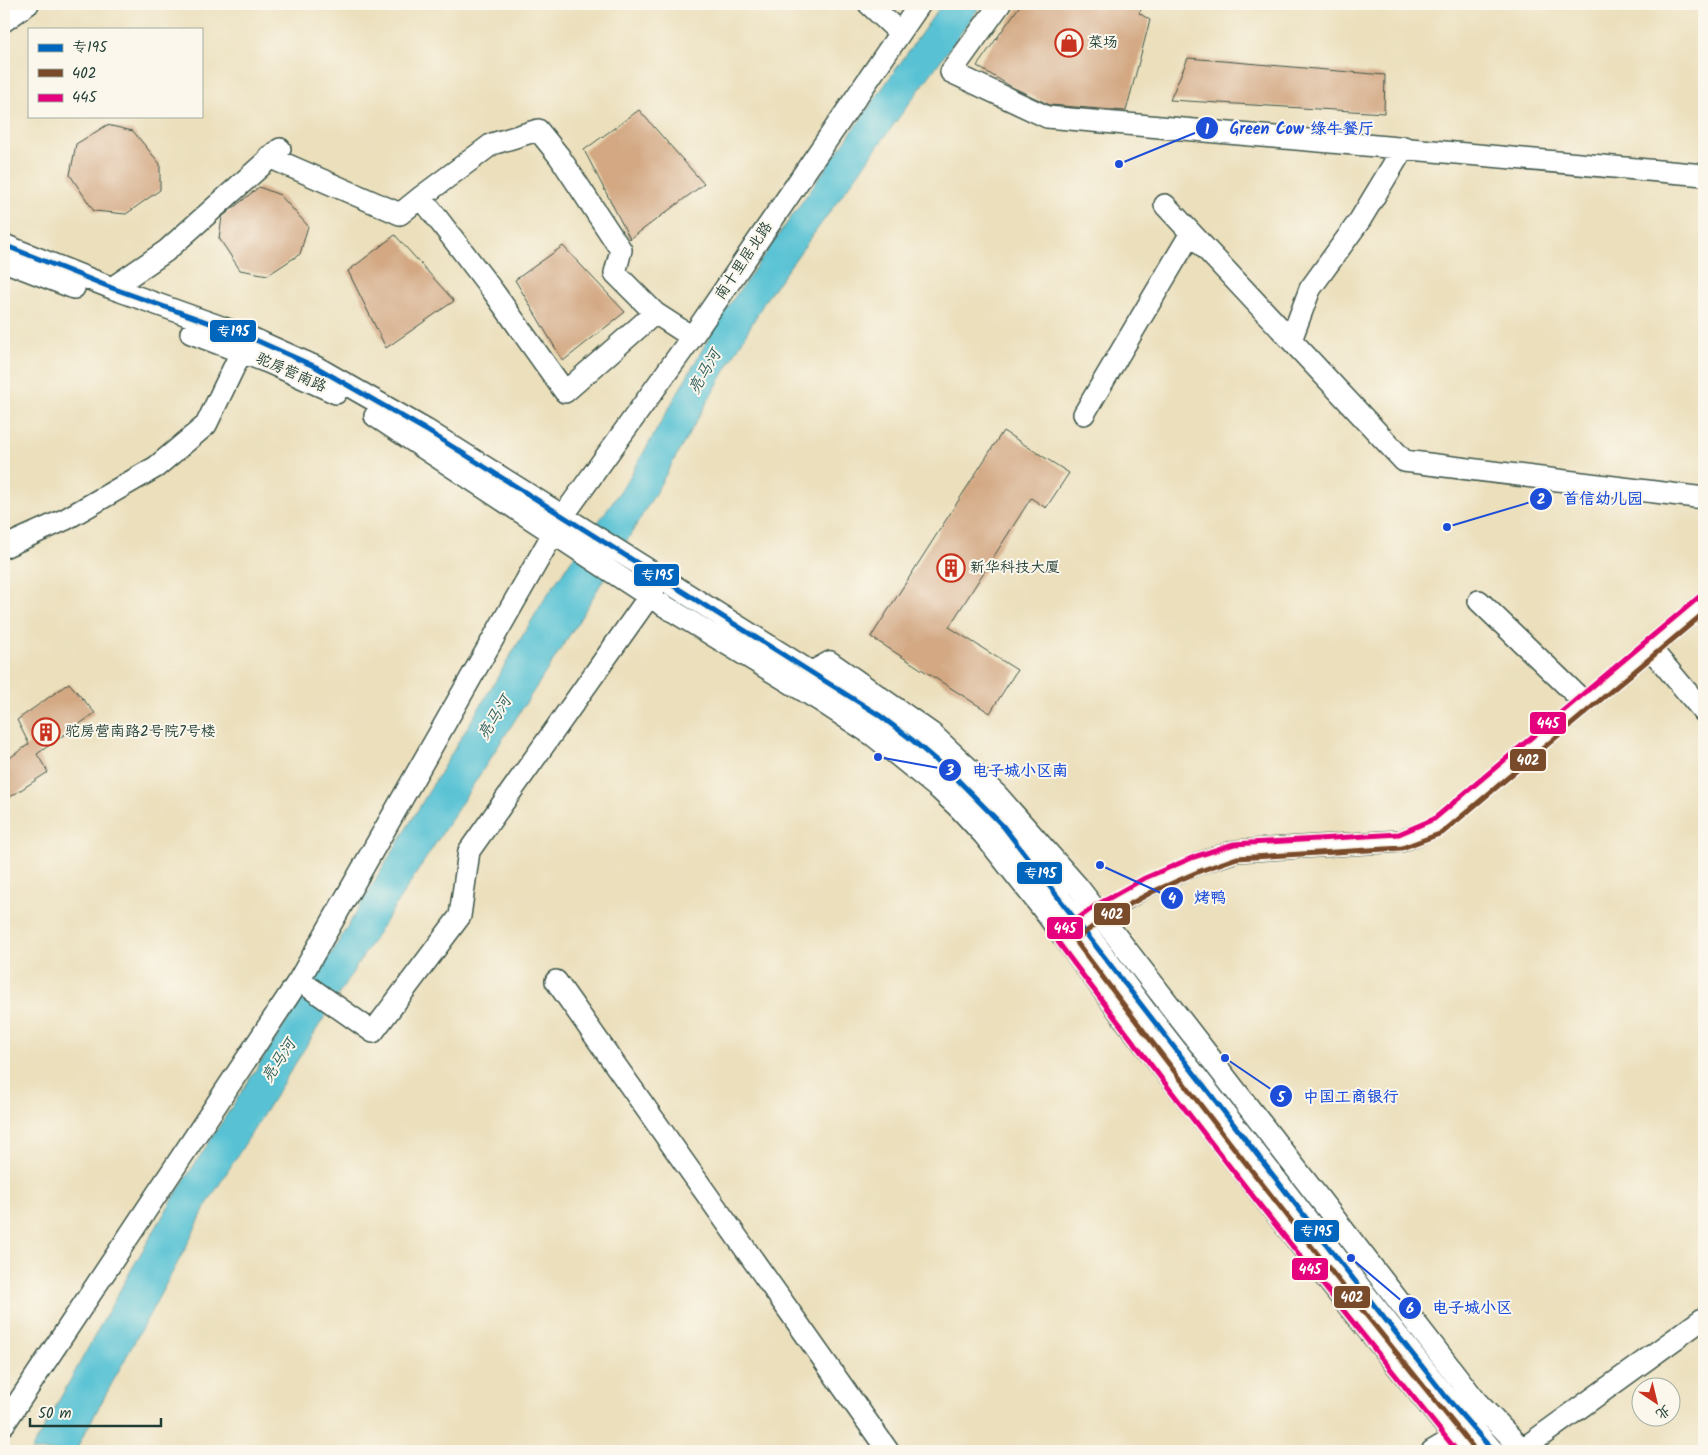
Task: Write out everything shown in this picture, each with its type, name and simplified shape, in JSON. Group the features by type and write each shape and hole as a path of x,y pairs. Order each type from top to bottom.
{"street":[{"path":"4,21 28,4"},
{"path":"869,4 900,32"},
{"name":"南十里居北路","path":"4,1424 299,980 558,525 692,337 920,4"},
{"path":"1000,4 951,72 1047,117 1404,147 1704,175"},
{"path":"112,288 166,251 276,152 400,214 492,144 538,130 559,156 621,250 615,273 655,312 692,337"},
{"path":"1291,340 1310,289 1360,220 1404,147"},
{"path":"421,197 493,291 565,392 655,312"},
{"path":"1165,205 1404,461 1704,498"},
{"path":"1084,414 1191,233"},
{"name":"驼房营南路","path":"4,245 245,344"},
{"name":"驼房营南路","path":"4,261 316,367 372,398 558,525"},
{"path":"4,546 66,519 156,467 206,425 245,344"},
{"path":"558,525 662,578 879,715 952,774 1003,826 1441,1391 1493,1451"},
{"path":"558,525 650,597 819,700 874,736 914,767 960,809 984,835 1313,1261 1460,1445"},
{"path":"299,980 373,1032 460,916 469,851 662,578"},
{"path":"1479,601 1585,703"},
{"path":"1064,938 1099,913 1149,885 1197,864 1236,851 1401,841 1438,826 1704,603"},
{"path":"1650,648 1704,712"},
{"path":"810,673 830,662 931,733 997,795 1099,913 1476,1401 1522,1451 1704,1318"},
{"path":"556,981 888,1451"},
{"path":"1432,1451 1460,1445 1472,1428"}],"water":[{"name":"亮马河","path":"942,4 982,4 766,299 653,497 578,622 354,970 207,1204 184,1251 75,1451 31,1451 130,1272 178,1190 334,949 547,595 628,480 722,315"}],"building":[{"name":"菜场","path":"1021,4 1145,4 1139,13 1150,20 1126,111 1050,105 1010,86 977,66"},
{"path":"1188,58 1385,75 1384,113 1170,100"},
{"path":"639,110 704,184 630,239 584,150"},
{"path":"107,125 133,131 160,164 160,190 126,214 94,211 70,175 76,144"},
{"path":"259,187 280,195 308,226 300,254 268,275 240,270 219,238 222,217"},
{"path":"395,235 454,301 386,348 348,271"},
{"path":"563,246 625,312 563,361 515,280"},
{"name":"新华科技大厦","path":"1003,431 1069,473 1046,508 1031,498 949,627 1017,670 990,713 871,637"},
{"name":"驼房营南路2号院7号楼","path":"69,683 95,713 37,754 48,772 4,801 4,762 29,744 17,720"}],"transit line":[{"name":"专195","path":"4,245 112,288 249,337 316,367 426,430 879,715 911,739 952,774 1003,826 1344,1267 1447,1398 1493,1451"},
{"name":"445","path":"1457,1451 1205,1135 1058,942 1057,936 1095,906 1145,878 1194,857 1234,844 1399,834 1434,819 1699,597"},
{"name":"402","path":"1472,1446 1271,1195 1075,940 1103,919 1152,892 1200,871 1237,858 1402,848 1442,833 1704,613"}],"place":[{"name":"菜场","path":"1069,43"},
{"name":"Green Cow 绿牛餐厅","path":"1119,164"},
{"name":"首信幼儿园","path":"1447,527"},
{"name":"新华科技大厦","path":"951,568"},
{"name":"驼房营南路2号院7号楼","path":"46,732"},
{"name":"电子城小区南","path":"878,757"},
{"name":"烤鸭","path":"1100,865"},
{"name":"中国工商银行","path":"1225,1058"},
{"name":"电子城小区","path":"1351,1258"}]}
